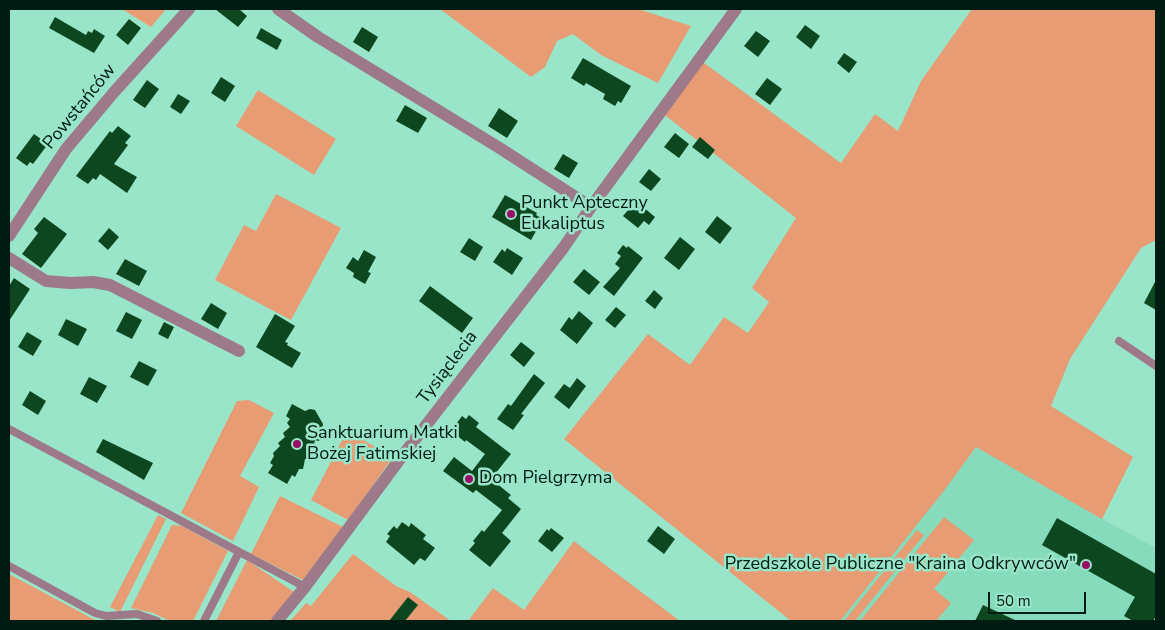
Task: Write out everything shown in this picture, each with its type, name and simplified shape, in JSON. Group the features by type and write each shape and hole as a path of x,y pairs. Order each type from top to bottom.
{"street":[{"name":"Powstańców","path":"9,236 66,149 189,9"},
{"path":"278,9 318,37 590,207"},
{"name":"Tysiąclecia","path":"277,621 305,587 403,455 564,247 590,207 736,9"},
{"path":"9,258 46,281 93,282 110,286 239,352"}],"lane":[{"path":"1119,341 1156,366"},
{"path":"9,428 305,587"},
{"path":"204,621 239,552"},
{"path":"9,566 95,613 112,616 137,614 156,621"}],"shaded area":[{"path":"122,9 166,9 151,27"},
{"path":"440,9 638,9 691,26 658,83 601,55 573,34 557,41 545,67 531,77"},
{"path":"972,9 1156,9 1156,240 1141,248 1070,359 1051,406 1133,457 1102,519 976,447 943,492 840,621 791,621 564,439 648,334 690,365 724,317 748,333 769,302 752,288 796,218 661,112 700,60 841,163 875,114 898,131 921,81"},
{"path":"258,90 336,139 314,175 236,126"},
{"path":"276,194 341,228 291,320 215,280 244,225 256,231"},
{"path":"249,400 274,413 240,476 259,487 233,541 181,513 237,401"},
{"path":"347,431 393,457 348,520 311,500"},
{"path":"976,446 1156,548 1156,621 840,621"},
{"path":"280,496 343,527 303,580 251,554"},
{"path":"158,515 166,519 120,612 110,607"},
{"path":"944,517 974,540 934,589 951,603 936,621 860,621"},
{"path":"172,525 182,526 228,551 193,621 170,621 153,613 131,608"},
{"path":"917,530 924,535 855,621 844,621"},
{"path":"574,541 680,621 468,621 493,588 524,610"},
{"path":"353,554 396,586 410,592 451,621 290,621 306,603 311,606"},
{"path":"247,560 294,592 272,621 216,621"},
{"path":"9,574 97,621 9,621"}],"building":[{"path":"215,9 239,9 247,16 238,27"},
{"path":"55,17 86,35 88,31 92,33 94,29 105,36 94,53 49,28"},
{"path":"129,19 141,28 128,45 116,35"},
{"path":"805,25 820,36 811,49 796,37"},
{"path":"362,27 378,37 369,52 353,42"},
{"path":"261,28 282,40 277,50 256,38"},
{"path":"756,31 770,41 758,57 744,46"},
{"path":"844,53 857,62 849,73 837,63"},
{"path":"583,58 631,86 621,103 618,101 615,106 603,99 605,94 586,83 584,86 571,78"},
{"path":"221,77 235,86 225,102 211,93"},
{"path":"767,78 782,89 770,105 755,94"},
{"path":"147,80 159,89 145,108 133,100"},
{"path":"178,94 190,101 181,114 170,107"},
{"path":"405,105 427,118 418,133 396,121"},
{"path":"499,108 518,121 507,138 488,126"},
{"path":"118,126 131,136 125,143 128,145 114,164 137,177 127,193 100,174 96,180 93,178 88,184 76,176 110,131 112,133"},
{"path":"675,133 689,144 679,158 664,147"},
{"path":"34,134 48,144 33,164 30,162 27,166 16,158"},
{"path":"700,137 715,150 708,159 692,147"},
{"path":"563,154 578,163 569,178 554,169"},
{"path":"649,169 661,179 651,191 639,182"},
{"path":"505,195 537,213 536,215 543,219 531,240 492,217"},
{"path":"636,201 655,217 649,225 644,221 638,228 623,216"},
{"path":"717,216 732,228 720,244 705,232"},
{"path":"44,217 67,234 41,268 22,254 38,233 34,229"},
{"path":"109,228 119,237 108,250 98,241"},
{"path":"680,237 695,249 679,270 664,258"},
{"path":"469,238 483,247 475,261 460,252"},
{"path":"623,245 627,248 628,246 643,258 614,296 603,287 620,268 615,264 621,256 617,253"},
{"path":"507,248 523,258 512,275 493,262 502,249 505,252"},
{"path":"364,250 376,257 368,272 371,273 365,284 353,277 354,273 346,268 353,257 358,261"},
{"path":"125,259 147,271 139,286 116,274"},
{"path":"584,269 600,282 589,295 573,282"},
{"path":"14,278 30,289 9,321 9,286"},
{"path":"1156,280 1156,310 1144,303"},
{"path":"430,286 473,318 462,333 419,301"},
{"path":"654,290 663,298 655,309 645,301"},
{"path":"211,303 227,313 218,329 201,319"},
{"path":"616,307 626,315 615,328 605,320"},
{"path":"579,311 593,323 577,344 560,330 569,317 572,320"},
{"path":"126,312 142,320 132,339 116,331"},
{"path":"275,314 295,326 285,342 301,353 292,368 256,347"},
{"path":"66,319 87,329 78,346 58,335"},
{"path":"164,322 174,327 168,339 158,334"},
{"path":"27,332 42,341 33,356 18,347"},
{"path":"521,342 535,353 524,367 510,355"},
{"path":"139,361 157,370 148,386 130,377"},
{"path":"534,374 545,383 521,414 524,415 513,430 497,419 508,404 511,406"},
{"path":"89,377 107,386 97,403 80,394"},
{"path":"577,378 586,386 569,409 554,397 564,384 570,388"},
{"path":"30,391 46,401 38,415 22,405"},
{"name":"Sanktuarium Matki Bożej Fatimskiej","path":"292,404 305,411 315,410 323,424 322,430 324,431 319,441 315,440 313,450 310,450 308,459 305,459 303,469 299,469 295,477 292,475 287,484 268,473 273,465 270,463 274,456 273,453 280,446 278,443 285,437 283,433 290,427 287,423 290,419 286,416"},
{"path":"469,415 479,423 476,427 511,454 491,479 511,495 508,498 521,509 502,533 511,541 490,567 469,550 475,543 473,541 482,530 484,532 502,510 476,490 473,493 443,471 454,457 472,471 485,454 451,431 462,416 466,419"},
{"path":"103,439 153,463 144,480 96,452"},
{"path":"1057,518 1156,574 1156,616 1153,621 1133,621 1124,616 1135,597 1042,545"},
{"path":"402,522 409,527 411,523 426,535 423,539 435,548 425,561 420,558 414,565 386,542 390,536 387,534 394,526 397,529"},
{"path":"658,526 675,539 664,554 647,541"},
{"path":"551,528 564,538 552,552 538,541 547,529 549,531"},
{"path":"408,597 418,605 405,621 389,621"},
{"path":"983,605 1017,621 975,621"}],"place":[{"name":"Punkt Apteczny Eukaliptus","path":"511,214"},
{"name":"Sanktuarium Matki Bożej Fatimskiej","path":"297,444"},
{"name":"Dom Pielgrzyma","path":"469,479"},
{"name":"Przedszkole Publiczne \"Kraina Odkrywców\"","path":"1086,565"}]}
